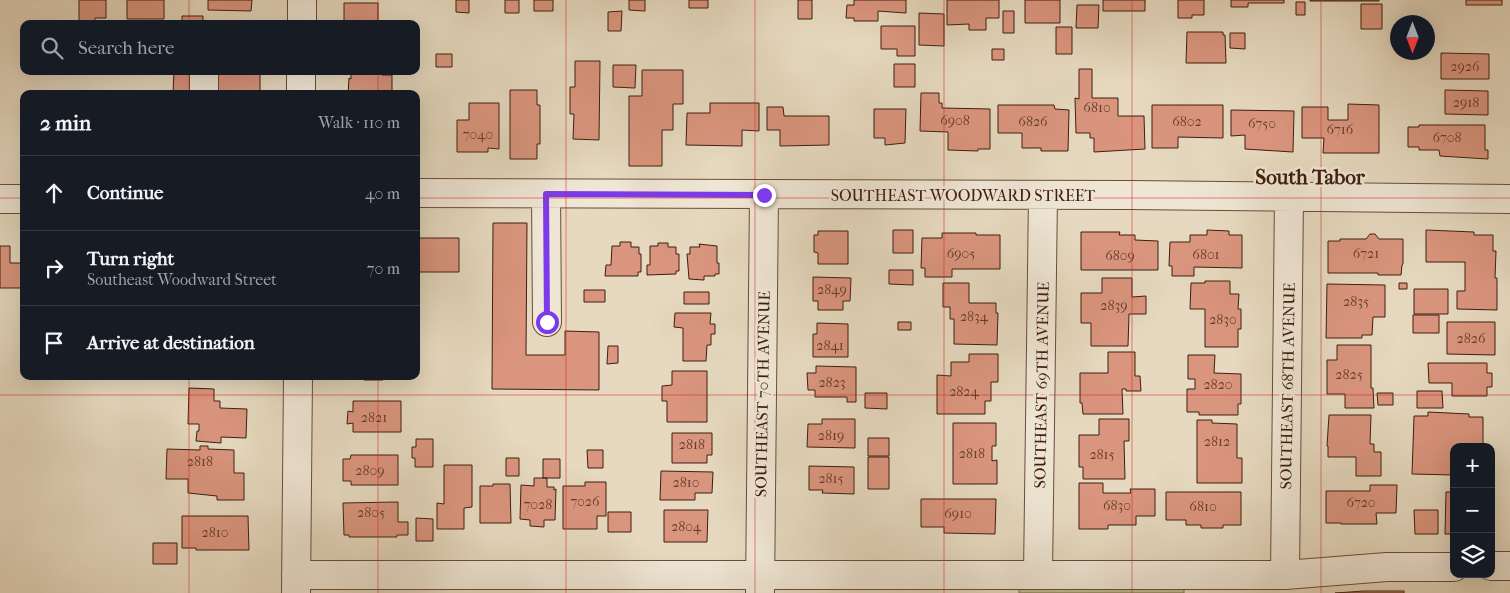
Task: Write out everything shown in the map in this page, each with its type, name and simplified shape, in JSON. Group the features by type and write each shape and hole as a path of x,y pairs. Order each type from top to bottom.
{"street":[{"path":"302,0 302,20"},
{"path":"301,75 301,90"},
{"name":"SOUTHEAST WOODWARD STREET","path":"420,194 1289,196 1510,199"},
{"path":"546,194 547,322"},
{"name":"SOUTHEAST 70TH AVENUE","path":"760,584 764,195"},
{"name":"SOUTHEAST 69TH AVENUE","path":"1038,575 1043,195"},
{"name":"SOUTHEAST 68TH AVENUE","path":"1285,575 1289,196"},
{"path":"0,199 20,199"},
{"path":"298,380 296,584 760,584 1038,575 1285,575 1387,567 1450,567"},
{"path":"1495,566 1510,566"}],"green space":[{"path":"1019,589 1184,589 1184,593 1019,593"}],"building":[{"path":"79,0 106,0 106,18 79,20"},
{"path":"127,0 164,0 164,19 127,19"},
{"path":"208,0 252,0 251,11 208,10"},
{"path":"456,0 469,0 469,13 456,12"},
{"path":"505,0 519,0 519,13 505,13"},
{"path":"534,0 553,0 553,11 534,11"},
{"path":"629,0 645,0 645,11 629,10"},
{"path":"689,0 708,0 708,8 689,8"},
{"path":"798,0 812,0 812,19 798,19"},
{"path":"854,0 906,0 906,13 878,11 878,21 854,21 854,18 846,18 847,5 854,5"},
{"path":"947,0 999,0 999,18 986,18 986,30 969,30 969,24 947,25"},
{"path":"1025,0 1060,0 1060,23 1025,23"},
{"path":"1103,0 1145,0 1145,11 1103,11"},
{"path":"1178,0 1204,0 1204,15 1192,15 1192,18 1178,18"},
{"path":"1231,0 1284,0 1284,3 1248,3 1248,7 1231,7"},
{"path":"1379,0 1379,1 1310,1"},
{"path":"1466,0 1502,0 1502,5 1466,5"},
{"path":"1296,2 1305,2 1305,15 1296,15"},
{"path":"344,3 378,3 378,20 344,20"},
{"path":"1361,4 1382,4 1382,29 1361,29"},
{"path":"1077,5 1099,5 1098,28 1076,28"},
{"path":"622,11 621,31 608,31 608,12"},
{"path":"1003,11 1014,11 1014,33 1003,33"},
{"path":"919,13 944,14 944,46 919,45"},
{"path":"182,16 203,16 203,20 182,20"},
{"path":"881,26 915,26 915,56 897,56 897,49 881,49"},
{"path":"1056,27 1072,27 1072,54 1056,54"},
{"path":"1187,32 1223,32 1223,35 1225,35 1226,63 1186,63"},
{"path":"1230,33 1245,33 1245,49 1230,48"},
{"path":"992,49 1004,49 1004,60 992,60"},
{"path":"1441,53 1489,54 1489,79 1441,79"},
{"path":"436,54 452,54 452,67 436,67"},
{"path":"575,61 600,61 599,140 573,139 574,114 570,114 570,87 575,87"},
{"path":"894,64 915,64 915,87 894,87"},
{"path":"613,65 636,65 635,88 613,87"},
{"path":"1079,69 1092,69 1092,98 1118,98 1118,116 1144,116 1145,149 1094,152 1094,138 1090,138 1090,133 1076,133 1075,98 1079,99"},
{"path":"642,70 683,70 683,104 673,104 673,130 662,130 662,166 629,166 629,96 642,96"},
{"path":"174,75 197,75 197,90 173,90"},
{"path":"217,75 260,75 260,90 217,90"},
{"path":"351,75 392,75 392,90 348,90 349,78 351,79"},
{"path":"510,90 537,90 537,105 540,105 540,144 537,144 537,159 510,159"},
{"path":"1445,90 1488,91 1488,115 1445,114"},
{"path":"921,93 939,93 939,103 942,103 942,108 990,109 990,149 978,149 978,151 948,150 948,132 920,131"},
{"path":"469,103 499,103 499,149 488,148 488,152 457,152 457,120 469,120"},
{"path":"710,103 759,103 759,131 742,130 742,146 686,145 687,113 710,113"},
{"path":"1348,104 1379,105 1379,153 1323,153 1324,138 1302,138 1302,107 1328,107 1328,120 1348,120"},
{"path":"998,105 1054,105 1055,109 1069,110 1068,151 1041,151 1041,148 1022,148 1022,133 998,133"},
{"path":"1152,105 1223,105 1223,138 1178,137 1178,148 1152,148"},
{"path":"767,107 783,107 784,116 829,116 829,145 780,146 780,130 767,130"},
{"path":"874,109 906,109 905,143 885,145 885,138 874,138"},
{"path":"1231,110 1294,111 1293,152 1245,149 1245,135 1231,136"},
{"path":"1419,125 1485,125 1485,150 1488,150 1488,159 1440,156 1439,150 1419,150 1419,147 1408,147 1408,127 1419,127"},
{"path":"493,223 527,223 526,355 565,355 565,331 599,332 599,390 492,389"},
{"path":"893,230 913,230 913,253 893,253"},
{"path":"1207,230 1229,231 1229,235 1242,235 1242,268 1194,267 1194,276 1172,276 1172,266 1169,266 1170,242 1190,242 1190,235 1207,235"},
{"path":"1426,230 1474,232 1474,235 1493,235 1493,251 1496,251 1497,310 1457,309 1457,291 1465,291 1465,262 1426,262"},
{"path":"818,231 848,231 848,264 818,264 818,253 814,252 814,235 818,235"},
{"path":"1081,232 1120,232 1119,235 1135,235 1135,240 1158,241 1158,270 1081,270"},
{"path":"942,233 1000,235 1000,269 952,269 952,277 925,277 925,268 921,268 922,238 942,238"},
{"path":"1370,234 1375,234 1379,239 1403,239 1401,275 1328,273 1328,241 1366,239"},
{"path":"420,238 459,238 459,272 420,272"},
{"path":"620,242 631,242 631,247 639,247 641,272 638,272 638,276 605,276 606,265 611,265 612,246 620,246"},
{"path":"658,243 668,243 668,247 676,247 676,254 679,254 679,271 676,271 676,274 647,275 647,265 650,265 650,246 658,246"},
{"path":"699,244 717,246 719,274 704,276 704,280 689,279 687,254 690,254 690,247 700,247"},
{"path":"0,246 10,246 10,263 20,263 20,288 0,288"},
{"path":"889,270 913,270 913,285 889,284"},
{"path":"813,277 851,278 850,301 843,301 843,310 818,310 818,301 813,301"},
{"path":"1102,278 1132,278 1132,297 1146,296 1146,314 1129,314 1128,346 1091,346 1091,323 1081,323 1081,293 1102,293"},
{"path":"1205,281 1230,281 1230,294 1239,294 1238,309 1241,309 1241,329 1238,329 1238,347 1205,347 1205,309 1190,309 1191,283 1205,283"},
{"path":"943,283 969,283 969,303 996,303 996,313 998,313 997,345 954,344 954,319 950,319 950,307 943,307"},
{"path":"1399,283 1407,283 1407,289 1399,289"},
{"path":"1327,284 1385,285 1385,317 1373,317 1372,335 1362,335 1362,338 1326,338"},
{"path":"1414,289 1448,289 1448,314 1414,314"},
{"path":"584,290 605,290 605,302 584,302"},
{"path":"684,292 709,292 709,304 684,304"},
{"path":"675,313 711,313 710,324 715,324 715,334 711,334 711,345 707,345 706,361 683,361 683,328 674,327"},
{"path":"1413,315 1439,315 1439,333 1413,333"},
{"path":"898,322 911,322 911,330 898,330"},
{"path":"1447,322 1495,322 1495,355 1447,354"},
{"path":"817,323 848,324 848,357 813,357 813,334 817,334"},
{"path":"1337,345 1371,345 1371,388 1373,388 1374,408 1345,408 1345,394 1327,394 1327,360 1337,360"},
{"path":"608,346 618,346 618,363 607,364"},
{"path":"1108,352 1135,352 1135,376 1140,376 1141,391 1126,391 1126,389 1122,389 1123,414 1083,414 1082,403 1080,403 1080,373 1108,373"},
{"path":"969,354 998,354 998,382 991,382 991,401 985,401 985,414 937,414 937,375 951,376 951,362 969,362"},
{"path":"1188,355 1215,355 1214,373 1241,374 1241,404 1238,404 1238,415 1199,415 1199,412 1187,412 1187,389 1195,389 1195,379 1188,379"},
{"path":"1428,363 1487,363 1487,373 1492,373 1492,387 1487,387 1487,396 1452,396 1452,383 1429,383"},
{"path":"816,366 856,367 856,402 847,402 847,397 815,397 815,390 808,390 807,373 816,373"},
{"path":"672,371 707,371 707,422 667,422 667,401 662,401 662,386 672,385"},
{"path":"189,388 214,389 214,401 220,401 220,408 247,409 246,438 221,437 221,443 196,441 199,424 188,424"},
{"path":"1417,391 1442,391 1443,408 1417,408"},
{"path":"865,393 887,393 887,409 865,408"},
{"path":"1377,393 1393,393 1393,405 1378,405"},
{"path":"353,401 401,401 401,432 353,432 353,423 347,424 348,411 353,412"},
{"path":"1428,412 1469,414 1469,417 1483,417 1483,443 1450,443 1450,475 1412,474 1414,416 1428,416"},
{"path":"1329,415 1371,415 1370,444 1374,444 1374,452 1381,452 1381,476 1356,476 1356,457 1328,457"},
{"path":"822,419 855,419 855,448 807,447 808,424 822,424"},
{"path":"1099,419 1129,419 1129,441 1124,441 1125,479 1083,479 1083,467 1079,467 1079,435 1099,435"},
{"path":"1197,420 1237,424 1237,458 1242,458 1242,483 1197,483"},
{"path":"953,423 996,423 996,446 992,446 992,461 997,460 997,484 953,484"},
{"path":"672,433 712,433 712,455 707,455 707,463 672,463"},
{"path":"868,438 889,438 889,456 868,456"},
{"path":"416,439 433,439 433,467 415,467 415,458 412,458 412,447 416,447"},
{"path":"200,446 208,446 208,449 234,450 234,473 244,473 244,500 217,500 217,496 188,493 188,479 166,479 167,449 200,450"},
{"path":"587,450 603,450 603,468 588,468"},
{"path":"351,455 398,455 398,485 351,485 351,481 343,481 343,459 350,459"},
{"path":"868,457 889,457 889,489 868,489"},
{"path":"506,458 519,458 519,476 506,476"},
{"path":"543,459 560,459 560,478 543,478"},
{"path":"444,465 472,465 472,507 464,508 464,529 437,529 437,503 444,504"},
{"path":"809,466 854,467 854,494 822,493 823,490 809,490"},
{"path":"661,471 713,472 712,493 695,493 695,500 660,500"},
{"path":"534,478 547,478 547,487 554,487 554,490 556,489 555,520 544,520 544,527 530,526 530,520 520,519 521,485 534,486"},
{"path":"585,482 606,482 606,516 597,516 597,529 563,529 563,486 585,486"},
{"path":"1079,483 1103,483 1103,493 1131,493 1130,489 1155,489 1155,516 1136,516 1136,525 1108,525 1108,529 1079,529"},
{"path":"493,484 510,484 511,523 480,523 480,486 493,486"},
{"path":"1370,485 1397,485 1396,513 1376,513 1377,524 1326,523 1326,491 1370,491"},
{"path":"1166,492 1241,492 1241,525 1223,525 1223,528 1201,528 1201,525 1186,525 1186,520 1166,520"},
{"path":"1446,492 1450,492 1450,534 1445,534"},
{"path":"921,499 996,499 995,534 944,533 944,527 921,527"},
{"path":"398,502 398,522 408,522 408,535 397,535 397,537 349,537 349,535 344,535 343,503"},
{"path":"664,510 708,510 707,542 664,542"},
{"path":"1414,510 1438,510 1438,534 1415,534"},
{"path":"608,512 631,512 631,532 608,532"},
{"path":"182,516 248,516 249,550 196,550 196,548 182,548"},
{"path":"416,518 433,519 433,541 416,541"},
{"path":"153,543 177,543 177,564 153,564"},
{"path":"1404,591 1404,593 1335,593"}],"district":[{"name":"South Tabor","path":"1310,177"}],"route":[{"path":"547,322 546,194 764,195"}]}
